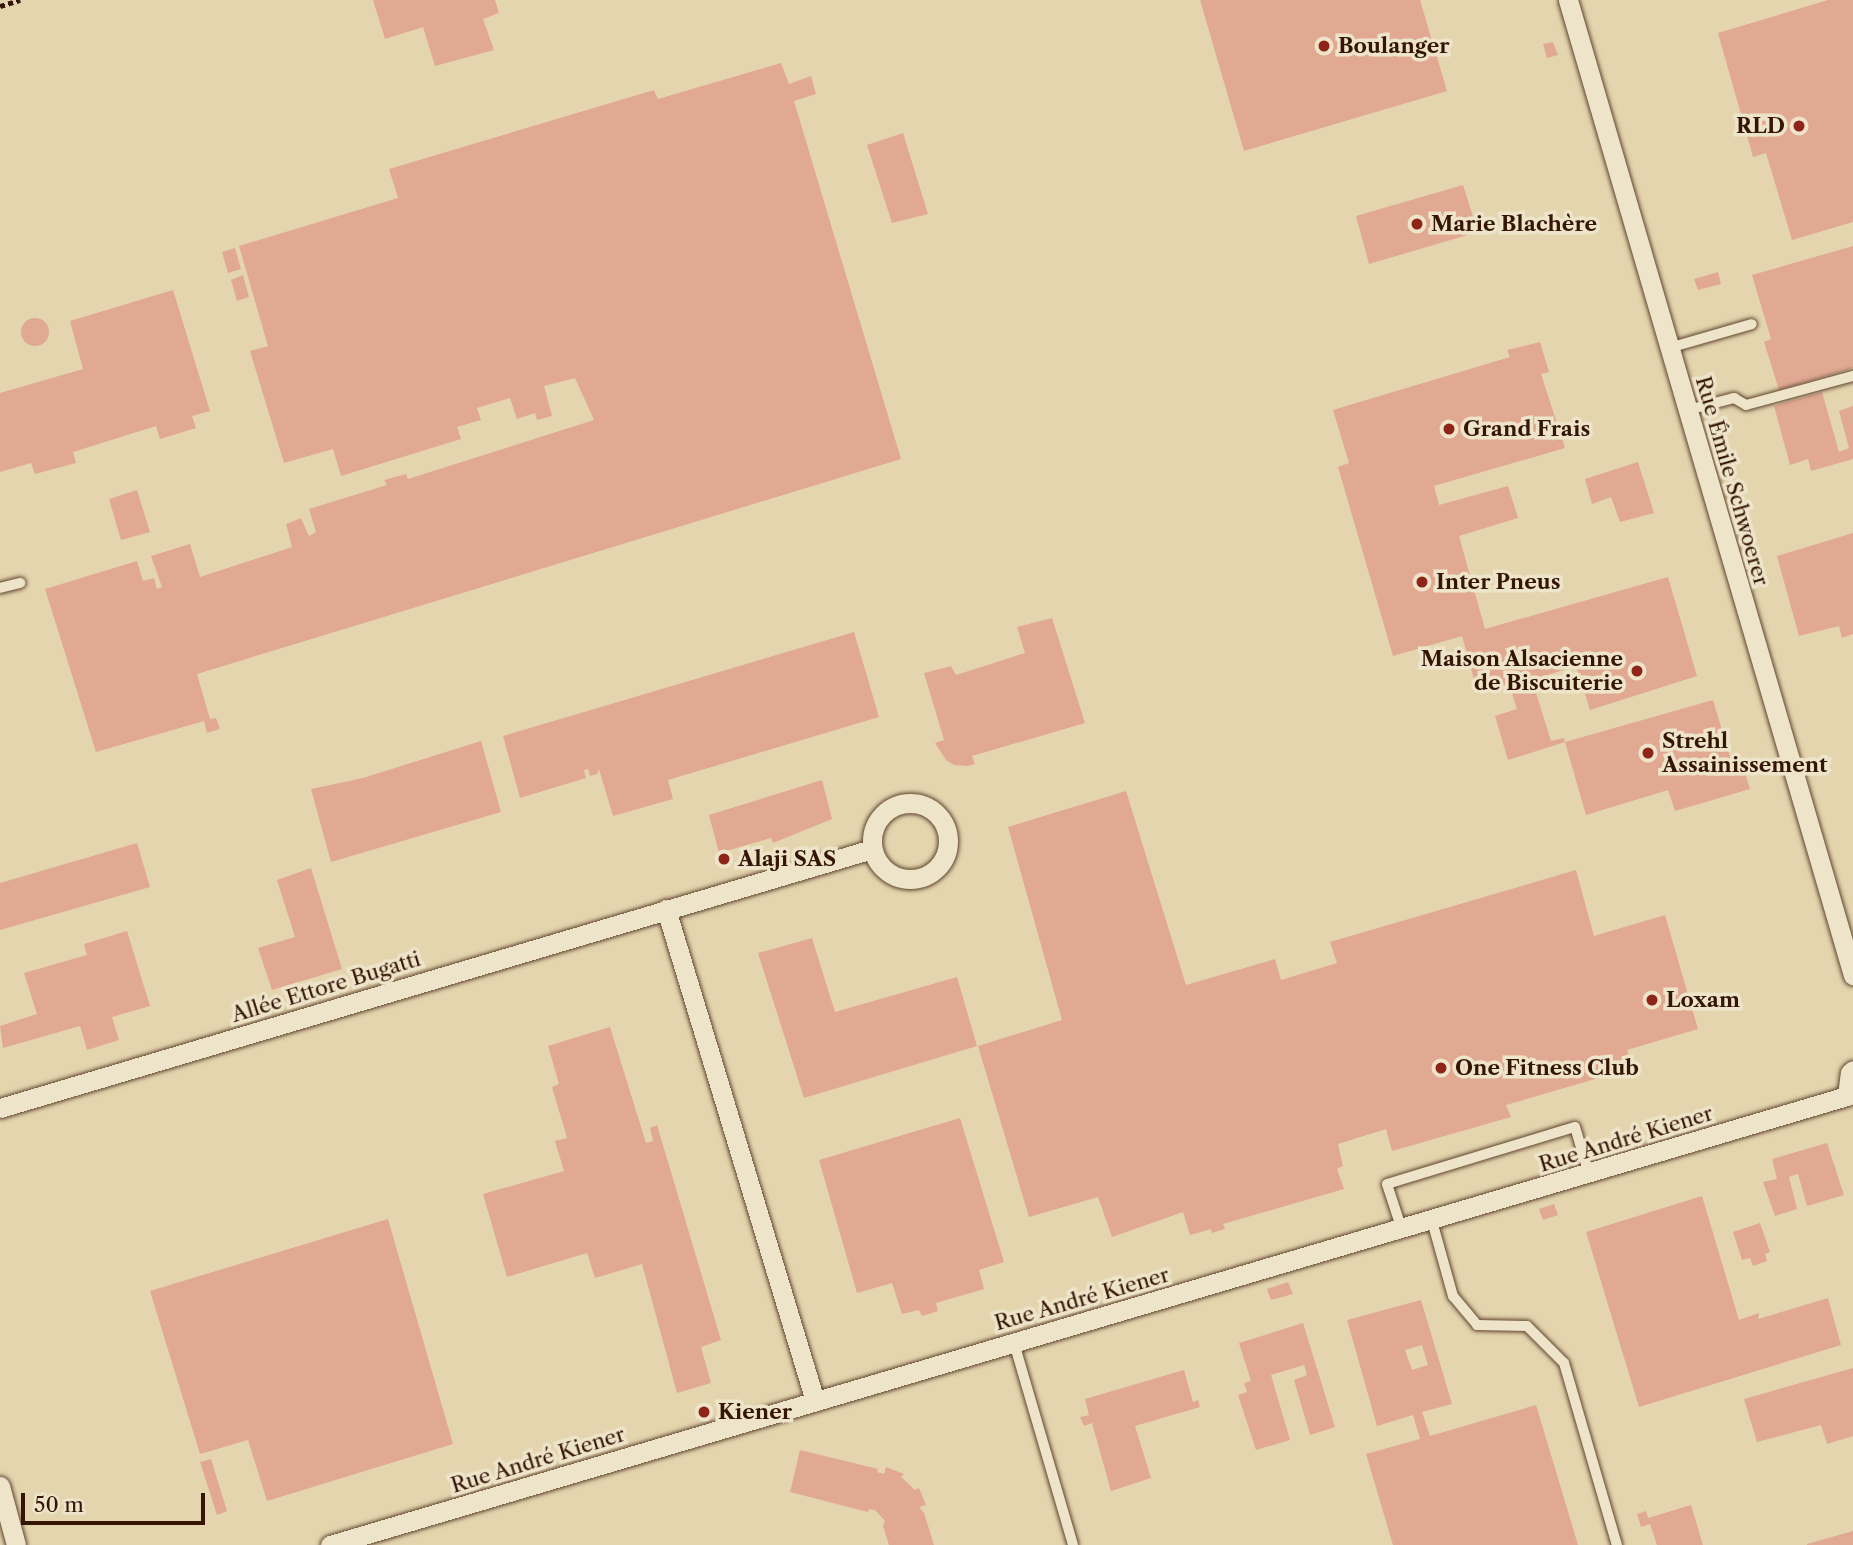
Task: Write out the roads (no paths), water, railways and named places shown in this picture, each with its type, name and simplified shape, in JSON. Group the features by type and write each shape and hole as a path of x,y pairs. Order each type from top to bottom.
{"street":[{"name":"Rue Émile Schwoerer","path":"1568,0 1853,975"},
{"name":"Allée Ettore Bugatti","path":"0,1108 873,849"},
{"path":"666,909 815,1401"},
{"path":"1850,1099 1850,1073 1853,1070"},
{"name":"Rue André Kiener","path":"330,1545 1850,1099"},
{"path":"0,1486 16,1545"}],"lane":[{"path":"1669,348 1752,324"},
{"path":"1688,410 1734,398 1746,405 1853,376"},
{"path":"0,588 20,583"},
{"path":"1402,1230 1387,1184 1575,1127 1589,1174"},
{"path":"1432,1221 1453,1296 1477,1325 1527,1326 1564,1363 1617,1545"},
{"path":"1014,1343 1073,1545"}],"place":[{"name":"Boulanger","path":"1324,46"},
{"name":"RLD","path":"1799,126"},
{"name":"Marie Blachère","path":"1417,224"},
{"name":"Grand Frais","path":"1449,429"},
{"name":"Inter Pneus","path":"1422,582"},
{"name":"Maison Alsacienne de Biscuiterie","path":"1637,671"},
{"name":"Strehl Assainissement","path":"1648,753"},
{"name":"Alaji SAS","path":"724,859"},
{"name":"Loxam","path":"1652,1000"},
{"name":"One Fitness Club","path":"1441,1068"},
{"name":"Kiener","path":"704,1412"}]}
